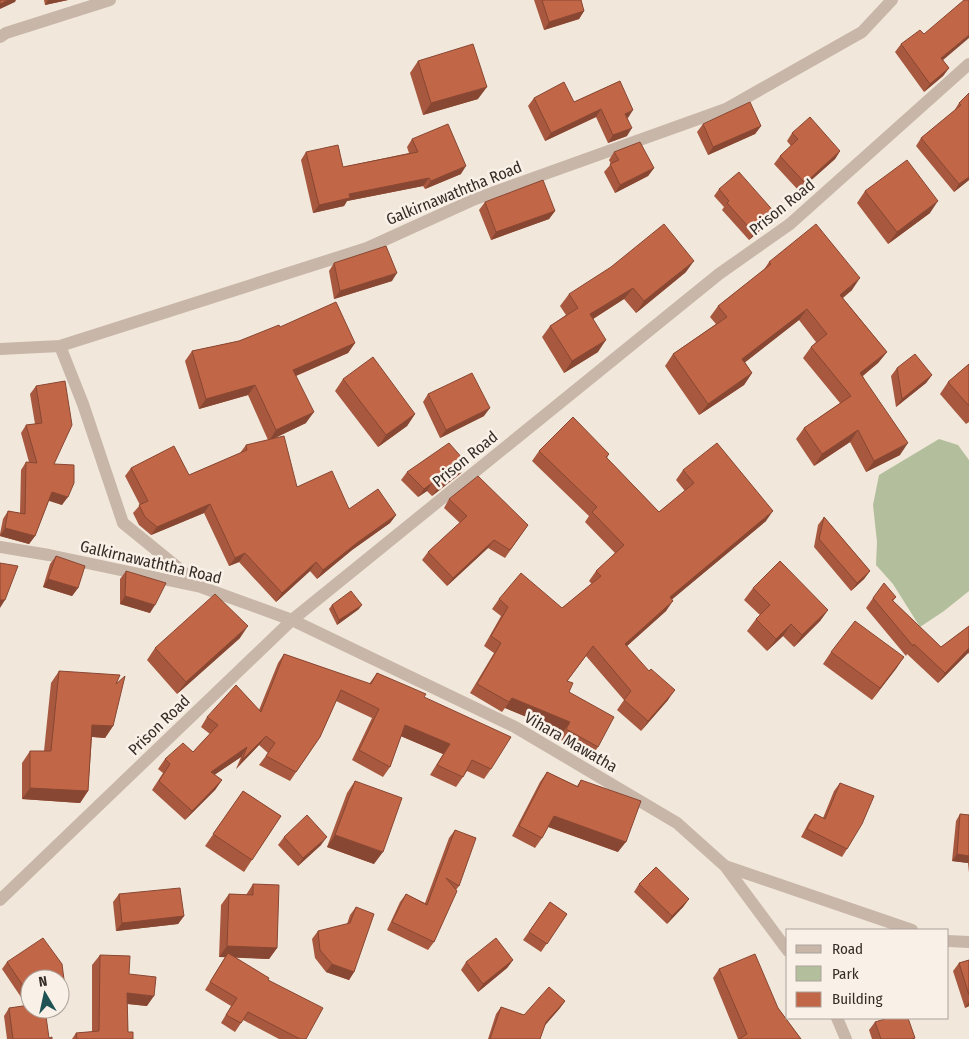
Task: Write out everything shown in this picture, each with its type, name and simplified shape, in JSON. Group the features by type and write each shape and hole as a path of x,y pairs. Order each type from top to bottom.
{"street":[{"path":"0,37 110,0"},
{"name":"Galkirnawaththa Road","path":"0,349 60,346 366,248 475,199 726,109 862,32 892,0"},
{"name":"Prison Road","path":"0,900 292,620 720,274 790,224 969,64"},
{"path":"60,346 83,404 123,522 201,587"},
{"name":"Galkirnawaththa Road","path":"0,546 201,587 292,620"},
{"name":"Vihara Mawatha","path":"292,620 516,727 677,824 725,866 786,948"},
{"path":"725,866 909,929"},
{"path":"949,941 969,942"},
{"path":"837,1019 846,1039"}],"green space":[{"path":"939,439 958,445 969,460 969,591 920,627 893,584 876,565 877,542 873,505 879,475"}],"building":[{"path":"0,0 8,0 0,4"},
{"path":"542,0 581,0 584,11 549,22"},
{"path":"964,0 969,0 969,35 941,58 949,68 930,84 901,44 920,30 924,34"},
{"path":"473,44 487,87 431,103 418,61"},
{"path":"620,81 633,110 625,114 632,128 613,135 601,109 551,133 534,98 564,82 574,102"},
{"path":"969,93 969,177 959,184 921,138 961,105 959,103"},
{"path":"750,102 761,126 713,147 703,124"},
{"path":"810,117 840,151 805,183 780,156 798,139 792,133"},
{"path":"448,124 466,166 431,181 429,178 349,194 350,198 319,205 306,152 338,145 343,167 418,152 412,139"},
{"path":"640,142 654,168 620,185 610,164 619,160 614,152"},
{"path":"907,160 938,201 897,232 865,191"},
{"path":"739,172 776,214 754,233 727,203 729,201 719,189"},
{"path":"543,180 555,211 496,232 485,202"},
{"path":"664,224 694,261 644,301 633,288 590,314 606,340 572,361 550,326 578,308 569,294 611,267"},
{"path":"816,224 860,278 840,295 887,352 860,373 908,443 874,461 858,430 822,454 804,428 851,396 811,347 827,334 807,309 742,359 752,373 708,404 673,354 727,317 718,306 771,264 769,262"},
{"path":"386,246 397,273 340,291 334,263"},
{"path":"336,302 355,343 293,370 314,412 276,430 255,385 206,399 192,351 239,341 279,325 280,327"},
{"path":"915,354 932,375 902,399 897,368"},
{"path":"373,357 415,414 386,435 343,379"},
{"path":"969,364 969,406 948,382"},
{"path":"472,373 490,408 446,430 428,394"},
{"path":"65,381 72,425 54,464 74,465 74,483 68,497 52,492 35,536 5,528 8,511 25,514 26,462 37,463 26,425 42,423 36,386"},
{"path":"573,417 609,454 606,457 659,512 694,483 683,470 717,443 773,511 670,597 673,601 625,644 649,671 651,669 675,690 648,721 624,700 631,691 593,646 567,681 573,683 569,692 614,717 598,747 566,729 570,722 512,698 509,702 477,684 501,643 491,636 508,607 499,599 521,573 562,608 601,576 596,571 624,545 592,512 597,507 539,451"},
{"path":"284,436 297,487 332,471 349,509 378,489 396,515 323,570 316,562 282,593 245,553 235,558 210,504 157,527 145,517 139,505 148,501 131,468 174,446 189,475 247,450 246,445"},
{"path":"449,443 466,465 438,488 432,483 424,489 407,472"},
{"path":"478,476 528,525 510,550 494,540 453,578 428,552 467,516 449,499"},
{"path":"824,517 870,571 857,583 819,539"},
{"path":"56,556 85,566 78,588 48,579"},
{"path":"780,561 828,610 802,635 791,624 776,639 756,619 770,605 753,588"},
{"path":"0,563 18,566 5,600 0,600"},
{"path":"126,571 166,583 155,605 125,596"},
{"path":"884,583 896,597 892,600 941,647 969,626 969,648 945,673 914,644 913,646 873,598"},
{"path":"351,591 362,605 339,620 332,605"},
{"path":"215,594 248,626 186,682 155,648"},
{"path":"855,621 904,657 880,688 831,652"},
{"path":"284,654 371,684 377,673 426,694 424,697 511,737 491,769 472,760 463,777 437,765 450,744 405,725 390,767 359,750 379,709 341,690 320,737 296,772 266,756 275,743 266,736 242,760 247,747 211,772 222,780 192,811 159,781 170,764 165,759 183,743 193,752 218,725 207,717 236,685 261,712"},
{"path":"59,671 120,675 116,684 125,676 113,726 92,725 88,791 30,788 30,751 51,751"},
{"path":"547,772 578,787 581,780 641,801 626,842 554,816 542,838 519,826"},
{"path":"355,781 402,798 383,852 335,835"},
{"path":"840,783 874,796 862,824 847,849 807,829 815,814 825,819"},
{"path":"243,791 281,816 252,860 213,834"},
{"path":"960,814 969,815 969,856 957,854"},
{"path":"307,815 327,837 303,858 284,837"},
{"path":"455,830 476,838 459,886 446,878 457,891 434,942 392,922 406,894 427,905"},
{"path":"656,867 689,899 672,916 639,884"},
{"path":"253,884 279,885 277,948 227,946 229,894 253,895"},
{"path":"180,888 184,916 122,923 119,894"},
{"path":"550,902 567,914 547,944 529,932"},
{"path":"356,907 374,914 354,972 332,964 320,950 318,931 350,923"},
{"path":"43,938 62,964 63,969 20,969 20,981 7,962"},
{"path":"496,938 513,960 483,984 466,962"},
{"path":"228,953 269,978 268,980 323,1008 306,1039 300,1039 248,1012 241,1023 226,1015 237,998 210,982"},
{"path":"755,954 778,1008 801,1039 739,1039 747,1034 719,969"},
{"path":"100,955 130,956 129,974 156,977 154,996 127,993 128,1032 133,1032 133,1039 77,1039 76,1033 99,1031"},
{"path":"969,960 969,995 959,963"},
{"path":"549,987 565,1001 546,1022 540,1039 490,1039 501,1007 524,1015"},
{"path":"20,1006 20,1019 46,1019 49,1038 52,1037 52,1039 13,1039 9,1008"},
{"path":"885,1019 908,1019 915,1038 881,1039 875,1022"}]}
